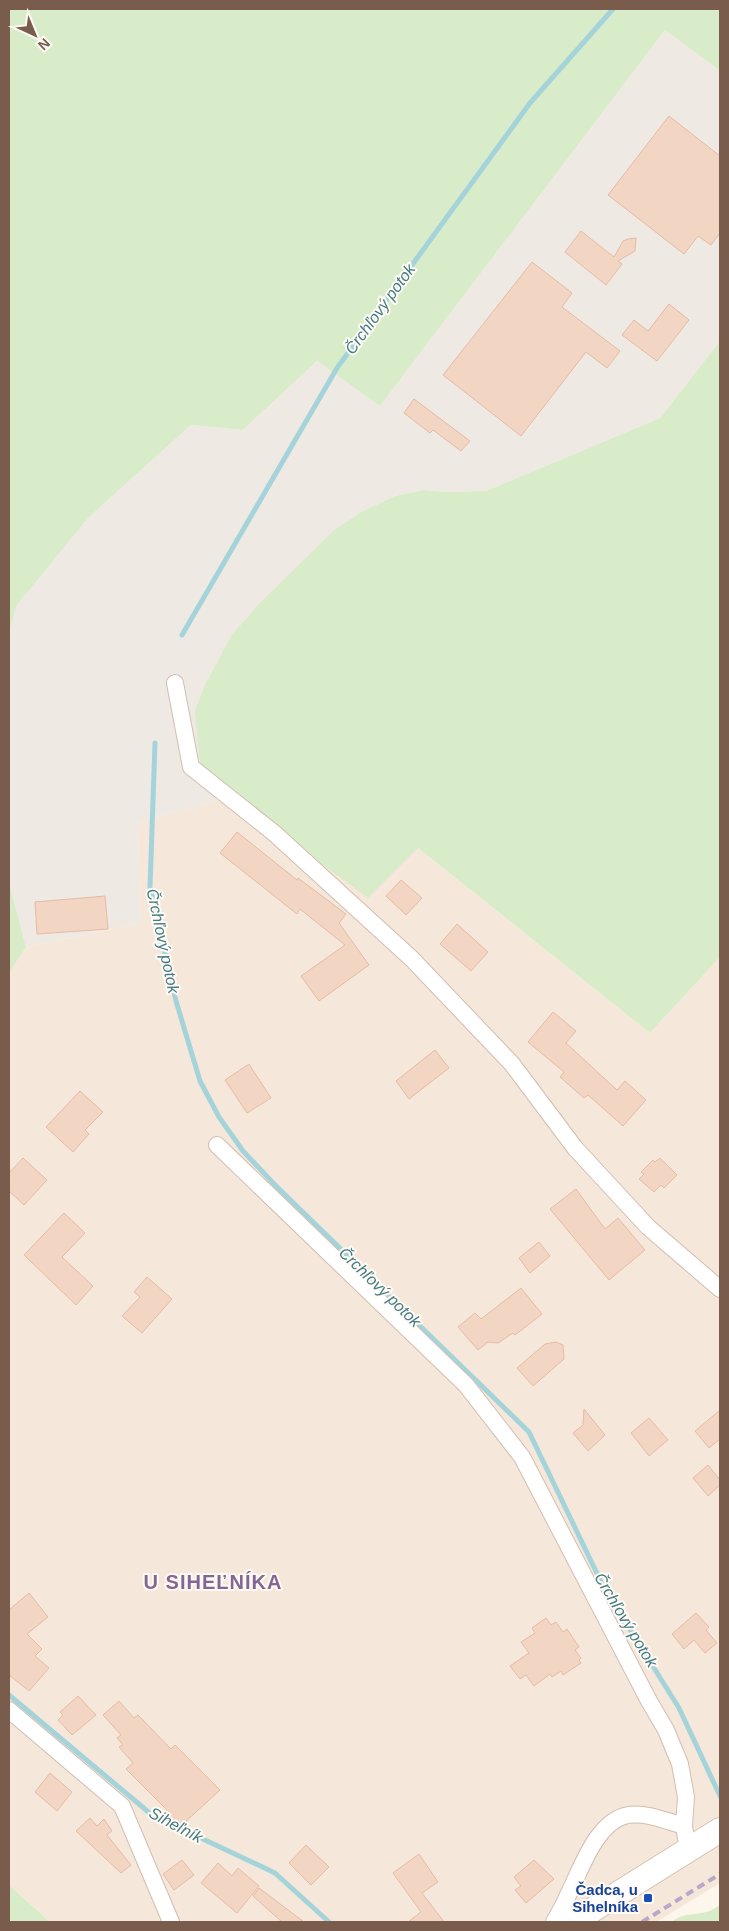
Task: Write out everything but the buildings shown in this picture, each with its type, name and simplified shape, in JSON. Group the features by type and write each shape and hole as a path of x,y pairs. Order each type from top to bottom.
{"main road":[{"path":"573,1922 716,1833"}],"street":[{"path":"175,683 191,767 274,833 412,959 512,1064 575,1148 648,1227 720,1289"},
{"path":"217,1145 466,1385 522,1457 649,1701 666,1730 682,1772 686,1797 684,1826 688,1850"},
{"path":"9,1710 122,1806 171,1922"},
{"path":"554,1922 596,1839 611,1823 627,1815 637,1814 684,1826"}],"shaded area":[{"path":"665,30 720,71 720,341 660,418 486,491 448,492 423,490 395,496 361,512 334,530 230,796 138,823 140,923 26,947 9,882 9,632 17,605 89,517 191,425 243,430 317,361 380,406"},
{"path":"230,796 418,848 650,1033 720,957 720,1883 656,1922 50,1922 9,1885 9,973 26,947 140,923 138,823"}],"green space":[{"path":"9,9 720,9 720,71 665,30 380,406 317,361 243,430 191,425 89,517 17,605 9,632"},
{"path":"720,341 720,957 650,1033 418,848 368,898 230,796 202,772 195,711 205,685 231,636 257,606 334,530 361,512 395,496 423,490 448,492 486,491 660,418"},
{"path":"9,882 26,947 9,973"},
{"path":"9,1885 50,1922 9,1922"},
{"path":"720,1905 720,1922 671,1922 684,1916 707,1912"}],"waterway":[{"name":"Črchľový potok","path":"182,635 337,368 530,103 613,9"},
{"name":"Črchľový potok","path":"155,743 150,887 176,1001 200,1081 219,1117 243,1151 275,1185 529,1432 604,1588 679,1708 720,1796"},
{"name":"Siheľník","path":"9,1695 152,1815 275,1873 329,1922"}],"railway":[{"path":"642,1922 720,1874"}],"place":[{"name":"Čadca, u Sihelníka","path":"648,1898"}],"district":[{"name":"U SIHEĽNÍKA","path":"213,1582"}]}
